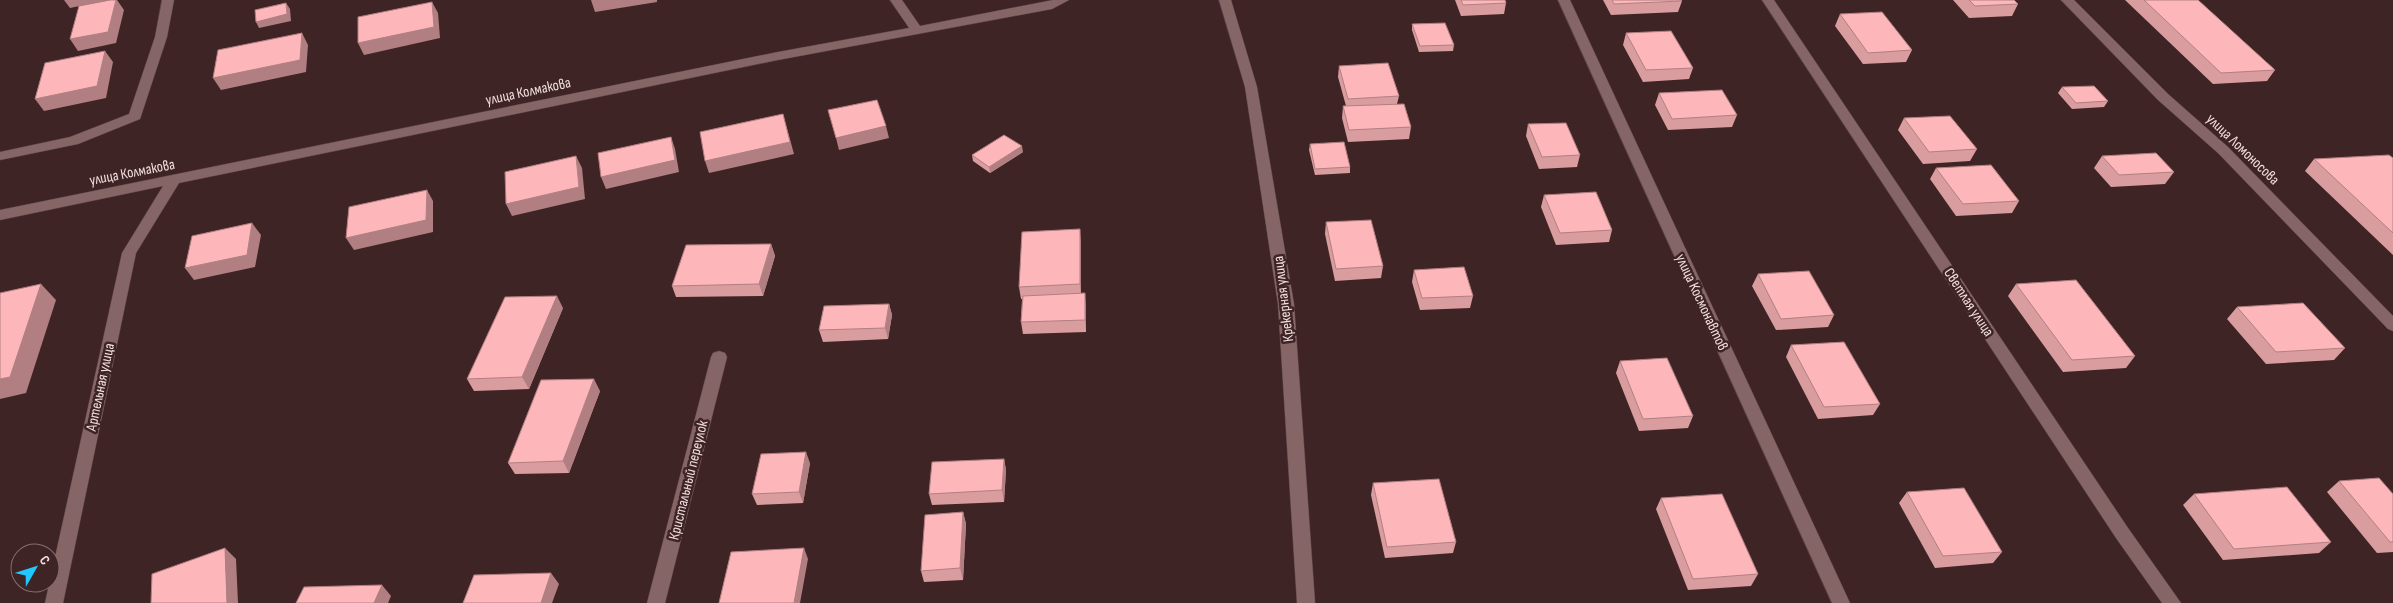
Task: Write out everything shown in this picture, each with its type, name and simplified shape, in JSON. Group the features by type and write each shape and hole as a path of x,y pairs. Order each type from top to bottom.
{"street":[{"path":"0,156 73,141 135,116 161,37 168,0"},
{"path":"896,0 917,31"},
{"name":"улица Колмакова","path":"0,216 778,56 1052,5 1063,0"},
{"name":"Крекерная улица","path":"1225,0 1251,87 1286,304 1306,603"},
{"name":"улица Космонавтов","path":"1564,0 1841,603"},
{"name":"Светлая улица","path":"1768,0 2122,534 2172,603"},
{"name":"улица Ломоносова","path":"2067,0 2163,97 2224,150 2393,325"},
{"name":"Артельная улица","path":"54,603 129,253 173,181"},
{"name":"Кристальный переулок","path":"656,603 719,357"}],"building":[{"path":"116,0 108,32 70,39 79,6"},
{"path":"1461,0 1505,0 1506,3 1463,5"},
{"path":"1612,0 1681,0 1682,1 1614,4"},
{"path":"1969,0 2014,0 2018,4 1975,6"},
{"path":"2144,0 2198,0 2275,70 2221,73"},
{"path":"432,2 434,27 358,43 358,17"},
{"path":"286,3 287,14 256,22 255,10"},
{"path":"1882,12 1912,50 1868,53 1840,14"},
{"path":"1445,23 1454,45 1420,46 1412,24"},
{"path":"1671,31 1693,68 1646,70 1626,33"},
{"path":"302,33 300,60 213,78 218,50"},
{"path":"105,51 97,86 35,99 45,63"},
{"path":"1388,63 1399,96 1348,99 1339,66"},
{"path":"2094,86 2108,101 2076,103 2062,87"},
{"path":"1722,90 1737,115 1672,119 1659,93"},
{"path":"877,100 886,126 836,138 828,110"},
{"path":"1404,104 1411,127 1349,130 1343,106"},
{"path":"783,114 790,142 705,161 700,132"},
{"path":"1950,116 1977,149 1929,152 1904,118"},
{"path":"1566,123 1580,155 1542,157 1528,124"},
{"path":"1004,135 1022,146 989,167 972,155"},
{"path":"671,137 675,160 601,177 598,153"},
{"path":"1344,142 1350,167 1315,169 1310,144"},
{"path":"2156,153 2174,172 2119,175 2102,156"},
{"path":"2389,155 2393,158 2393,233 2314,159"},
{"path":"576,156 579,187 506,204 505,172"},
{"path":"1991,165 2019,201 1963,204 1936,168"},
{"path":"427,190 426,220 346,238 349,207"},
{"path":"1596,192 1612,230 1560,233 1544,195"},
{"path":"1371,220 1383,266 1336,269 1326,222"},
{"path":"252,223 247,255 185,268 192,236"},
{"path":"1080,229 1080,284 1019,287 1022,232"},
{"path":"771,244 759,284 672,286 686,245"},
{"path":"1464,267 1473,296 1422,298 1414,270"},
{"path":"1809,271 1834,315 1781,319 1758,274"},
{"path":"2076,280 2135,356 2072,360 2016,284"},
{"path":"41,284 10,377 0,379 0,293"},
{"path":"1085,293 1085,320 1021,322 1023,296"},
{"path":"557,296 522,377 467,379 505,297"},
{"path":"2303,303 2345,348 2276,352 2237,307"},
{"path":"889,304 885,328 819,330 824,306"},
{"path":"1844,342 1880,404 1824,407 1791,345"},
{"path":"1667,358 1693,416 1643,419 1620,361"},
{"path":"594,379 563,461 508,463 541,380"},
{"path":"806,452 799,492 752,494 761,454"},
{"path":"1004,459 1002,490 929,494 932,462"},
{"path":"2379,478 2393,494 2393,542 2390,542 2339,481"},
{"path":"1439,479 1456,542 1387,547 1373,483"},
{"path":"2287,487 2331,542 2234,549 2194,494"},
{"path":"1964,488 2002,552 1943,556 1907,492"},
{"path":"1722,494 1758,574 1693,579 1661,498"},
{"path":"963,512 960,568 921,571 925,515"},
{"path":"225,548 227,603 151,603 152,574"},
{"path":"804,548 794,603 719,603 731,552"},
{"path":"551,573 541,603 463,603 474,575"},
{"path":"382,585 374,603 296,603 304,587"}]}
